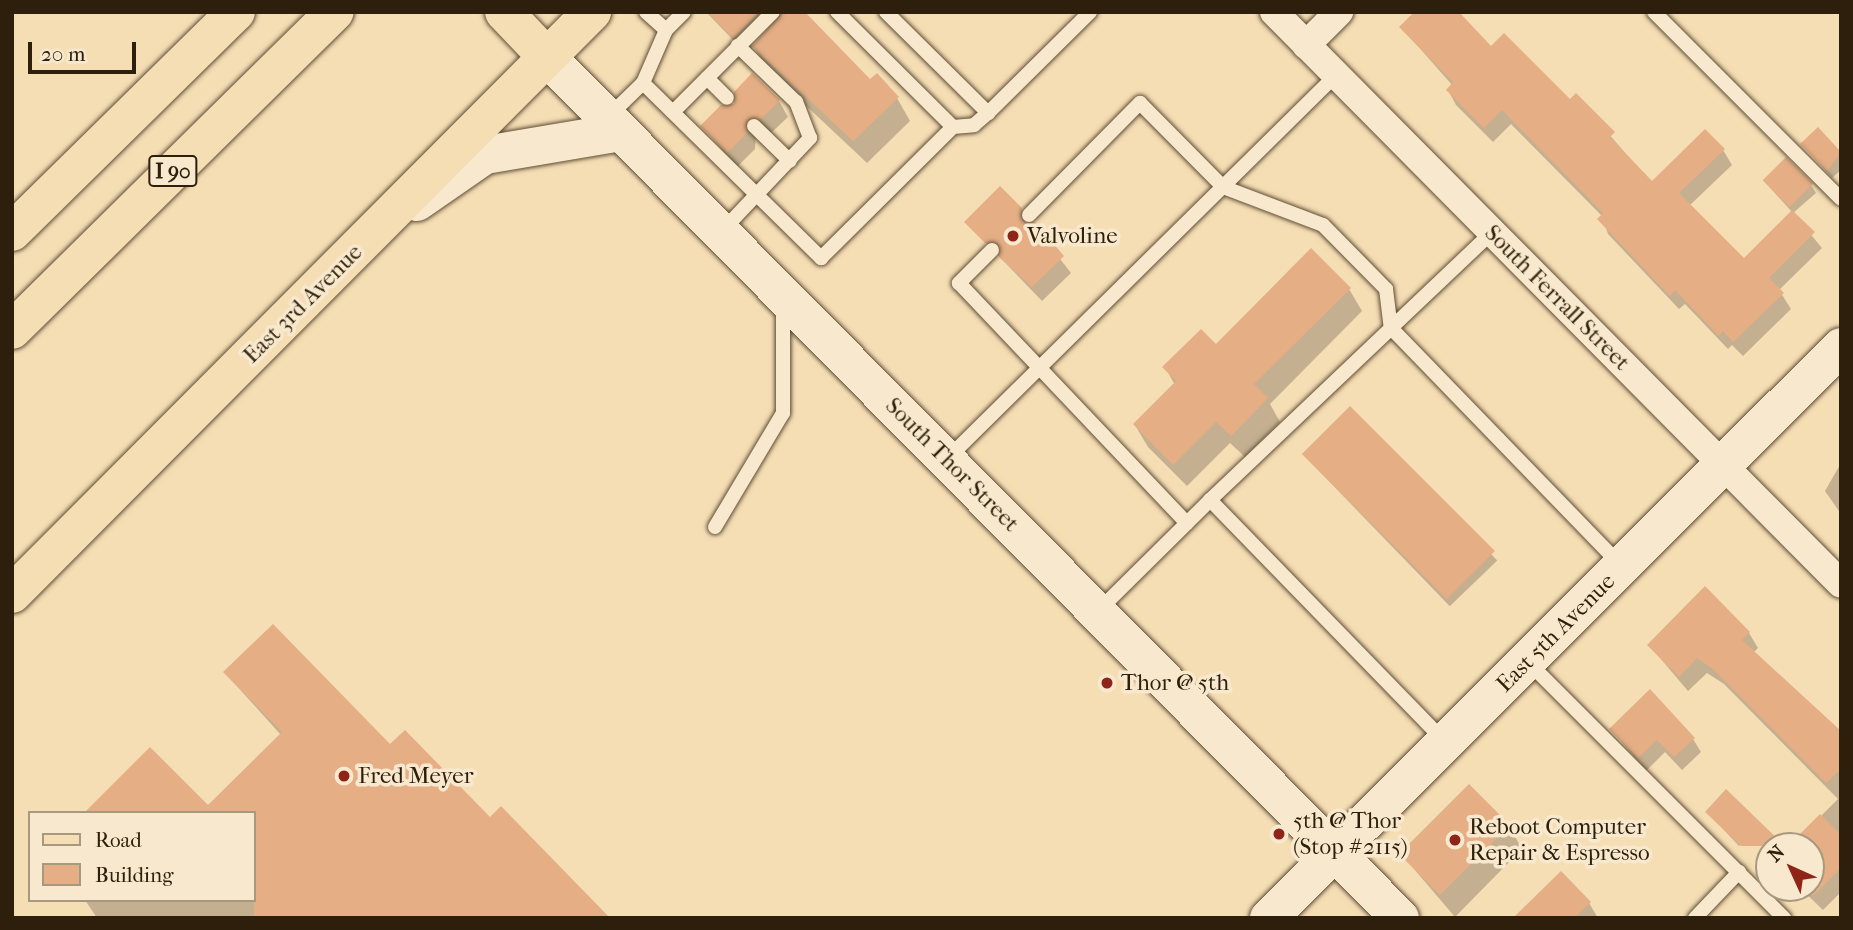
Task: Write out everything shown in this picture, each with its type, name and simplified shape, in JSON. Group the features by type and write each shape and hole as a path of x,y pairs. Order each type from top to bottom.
{"main road":[{"path":"12,232 236,12"},
{"name":"I 90","path":"12,330 334,12"},
{"name":"South Thor Street","path":"504,12 614,125 723,230 783,295 1400,918"},
{"name":"East 3rd Avenue","path":"12,594 378,230 592,12"},
{"path":"378,230 485,155 614,125"},
{"name":"East 5th Avenue","path":"1269,918 1841,347"}],"street":[{"name":"South Ferrall Street","path":"1274,12 1841,584"},
{"path":"1306,45 1339,12"}],"lane":[{"path":"646,12 666,30"},
{"path":"614,125 643,83 666,30 684,12"},
{"path":"673,113 773,12"},
{"path":"837,12 953,127"},
{"path":"886,12 988,113"},
{"path":"643,83 821,258 953,127 974,125 1090,12"},
{"path":"1654,12 1841,199"},
{"path":"723,230 810,138 796,102 738,47"},
{"path":"947,459 1336,75"},
{"path":"707,78 727,98"},
{"path":"1028,215 1140,103 1223,187 1322,225 1386,289 1391,328 1622,566"},
{"path":"754,126 790,160"},
{"path":"1097,612 1210,500 1492,232"},
{"path":"992,250 959,283 1188,523"},
{"path":"715,527 783,413 783,295"},
{"path":"1210,500 1446,743"},
{"path":"1528,662 1784,918"},
{"path":"1695,918 1739,872"}],"building":[{"path":"707,12 759,12 733,38"},
{"path":"782,12 805,12 870,79 877,73 899,97 853,141 752,46"},
{"path":"1414,12 1459,12 1491,46 1504,33 1570,99 1576,93 1615,132 1610,137 1652,181 1705,129 1725,149 1679,193 1744,258 1792,210 1815,232 1769,278 1784,293 1733,342 1723,331 1719,336 1675,290 1670,296 1597,219 1603,213 1502,110 1484,128 1446,90 1453,82 1399,27"},
{"path":"752,73 780,100 761,119 748,119 747,133 727,153 700,126 721,105 734,104 734,92"},
{"path":"1818,127 1841,152 1827,171 1800,144"},
{"path":"1786,157 1813,184 1790,207 1763,180"},
{"name":"Valvoline","path":"1000,186 1022,208 1022,221 1035,222 1064,256 1032,287 999,257 998,243 985,243 964,222"},
{"path":"1311,248 1351,288 1254,384 1268,398 1231,436 1216,422 1173,465 1133,424 1176,381 1162,367 1201,329 1216,344"},
{"path":"1350,406 1495,551 1447,599 1302,454"},
{"path":"1705,586 1750,632 1742,640 1841,731 1841,769 1826,783 1713,669 1697,658 1679,677 1647,645"},
{"name":"Fred Meyer","path":"273,624 390,744 405,730 490,817 501,806 610,918 254,918 256,811 86,811 150,747 208,805 282,732 223,672"},
{"path":"1650,689 1695,738 1674,757 1657,740 1638,758 1609,729"},
{"name":"Reboot Computer Repair & Espresso","path":"1469,784 1510,825 1440,895 1399,854"},
{"path":"1726,789 1771,832 1755,832 1755,846 1741,846 1705,812"},
{"path":"1820,814 1841,835 1841,868 1825,884 1825,832 1802,832"},
{"path":"1561,871 1591,902 1574,918 1513,918"}],"place":[{"name":"Valvoline","path":"1013,236"},
{"name":"Thor @ 5th","path":"1107,683"},
{"name":"Fred Meyer","path":"344,776"},
{"name":"5th @ Thor (Stop #2115)","path":"1279,834"},
{"name":"Reboot Computer Repair & Espresso","path":"1455,840"}]}
